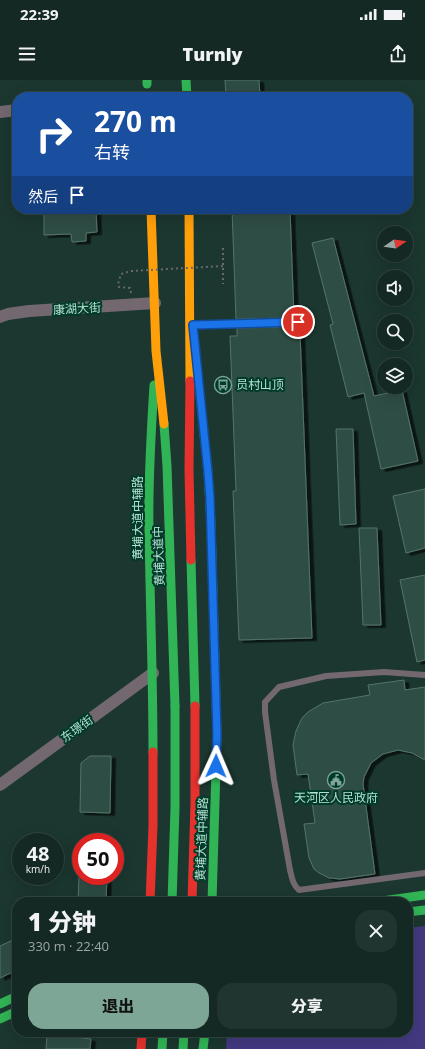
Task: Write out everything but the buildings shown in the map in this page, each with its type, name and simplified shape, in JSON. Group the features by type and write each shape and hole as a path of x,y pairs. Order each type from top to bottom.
{"main road":[{"path":"186,80 186,92"},
{"name":"黄埔大道中","path":"152,214 156,351 167,466 175,706 172,897"},
{"path":"189,214 189,455 195,706 195,802 192,897"},
{"name":"黄埔大道中辅路","path":"190,297 208,472 211,523 217,735 212,897"},
{"name":"黄埔大道中辅路","path":"150,897 153,826 153,673 149,500 156,351"},
{"path":"153,826 162,842 170,851 180,854 199,850 204,846 215,828"},
{"path":"411,897 425,895"},
{"path":"413,911 425,910"},
{"path":"0,1004 12,998"},
{"path":"0,1019 12,1013"},
{"path":"141,1049 142,1037"},
{"path":"162,1049 163,1037"},
{"path":"157,1049 166,1046 183,1049 184,1037"},
{"path":"203,1049 204,1037"}],"street":[{"path":"0,112 12,111"},
{"name":"康湖大街","path":"0,317 8,314 29,311 155,303"},
{"name":"东璟街","path":"0,785 153,673"}],"lane":[{"path":"193,325 298,322"},
{"path":"425,674 384,672 326,676 279,687 265,702 275,787 290,870 294,884 297,888 299,890 425,873"}],"path":[{"path":"223,248 223,284"},
{"path":"130,288 119,287 118,284 121,274 131,271 224,266"}],"shaded area":[{"path":"425,926 425,1049 226,1049 227,1037 413,1037 413,927"}],"traffic: fast":[{"path":"186,80 187,92"},
{"path":"197,367 208,472 211,523 217,735 212,897"},
{"path":"153,752 149,510 154,385"},
{"path":"164,424 167,466 175,706"},
{"path":"191,560 195,706"},
{"path":"172,897 175,808 175,706"},
{"path":"411,897 425,895"},
{"path":"413,911 425,910"},
{"path":"0,1004 12,998"},
{"path":"0,1019 12,1013"},
{"path":"162,1049 163,1037"},
{"path":"183,1049 184,1037"},
{"path":"203,1049 204,1037"}],"traffic: slow":[{"path":"151,214 156,351 164,424"},
{"path":"189,214 190,381"}],"traffic: jam":[{"path":"190,381 189,470 191,560"},
{"path":"192,897 195,803 195,706"},
{"path":"150,897 153,826 153,752"},
{"path":"141,1049 142,1037"}],"place":[{"name":"员村山顶","path":"223,385"},
{"name":"天河区人民政府","path":"336,780"}],"route":[{"path":"216,766 217,735 210,498 193,325 298,322"}]}
